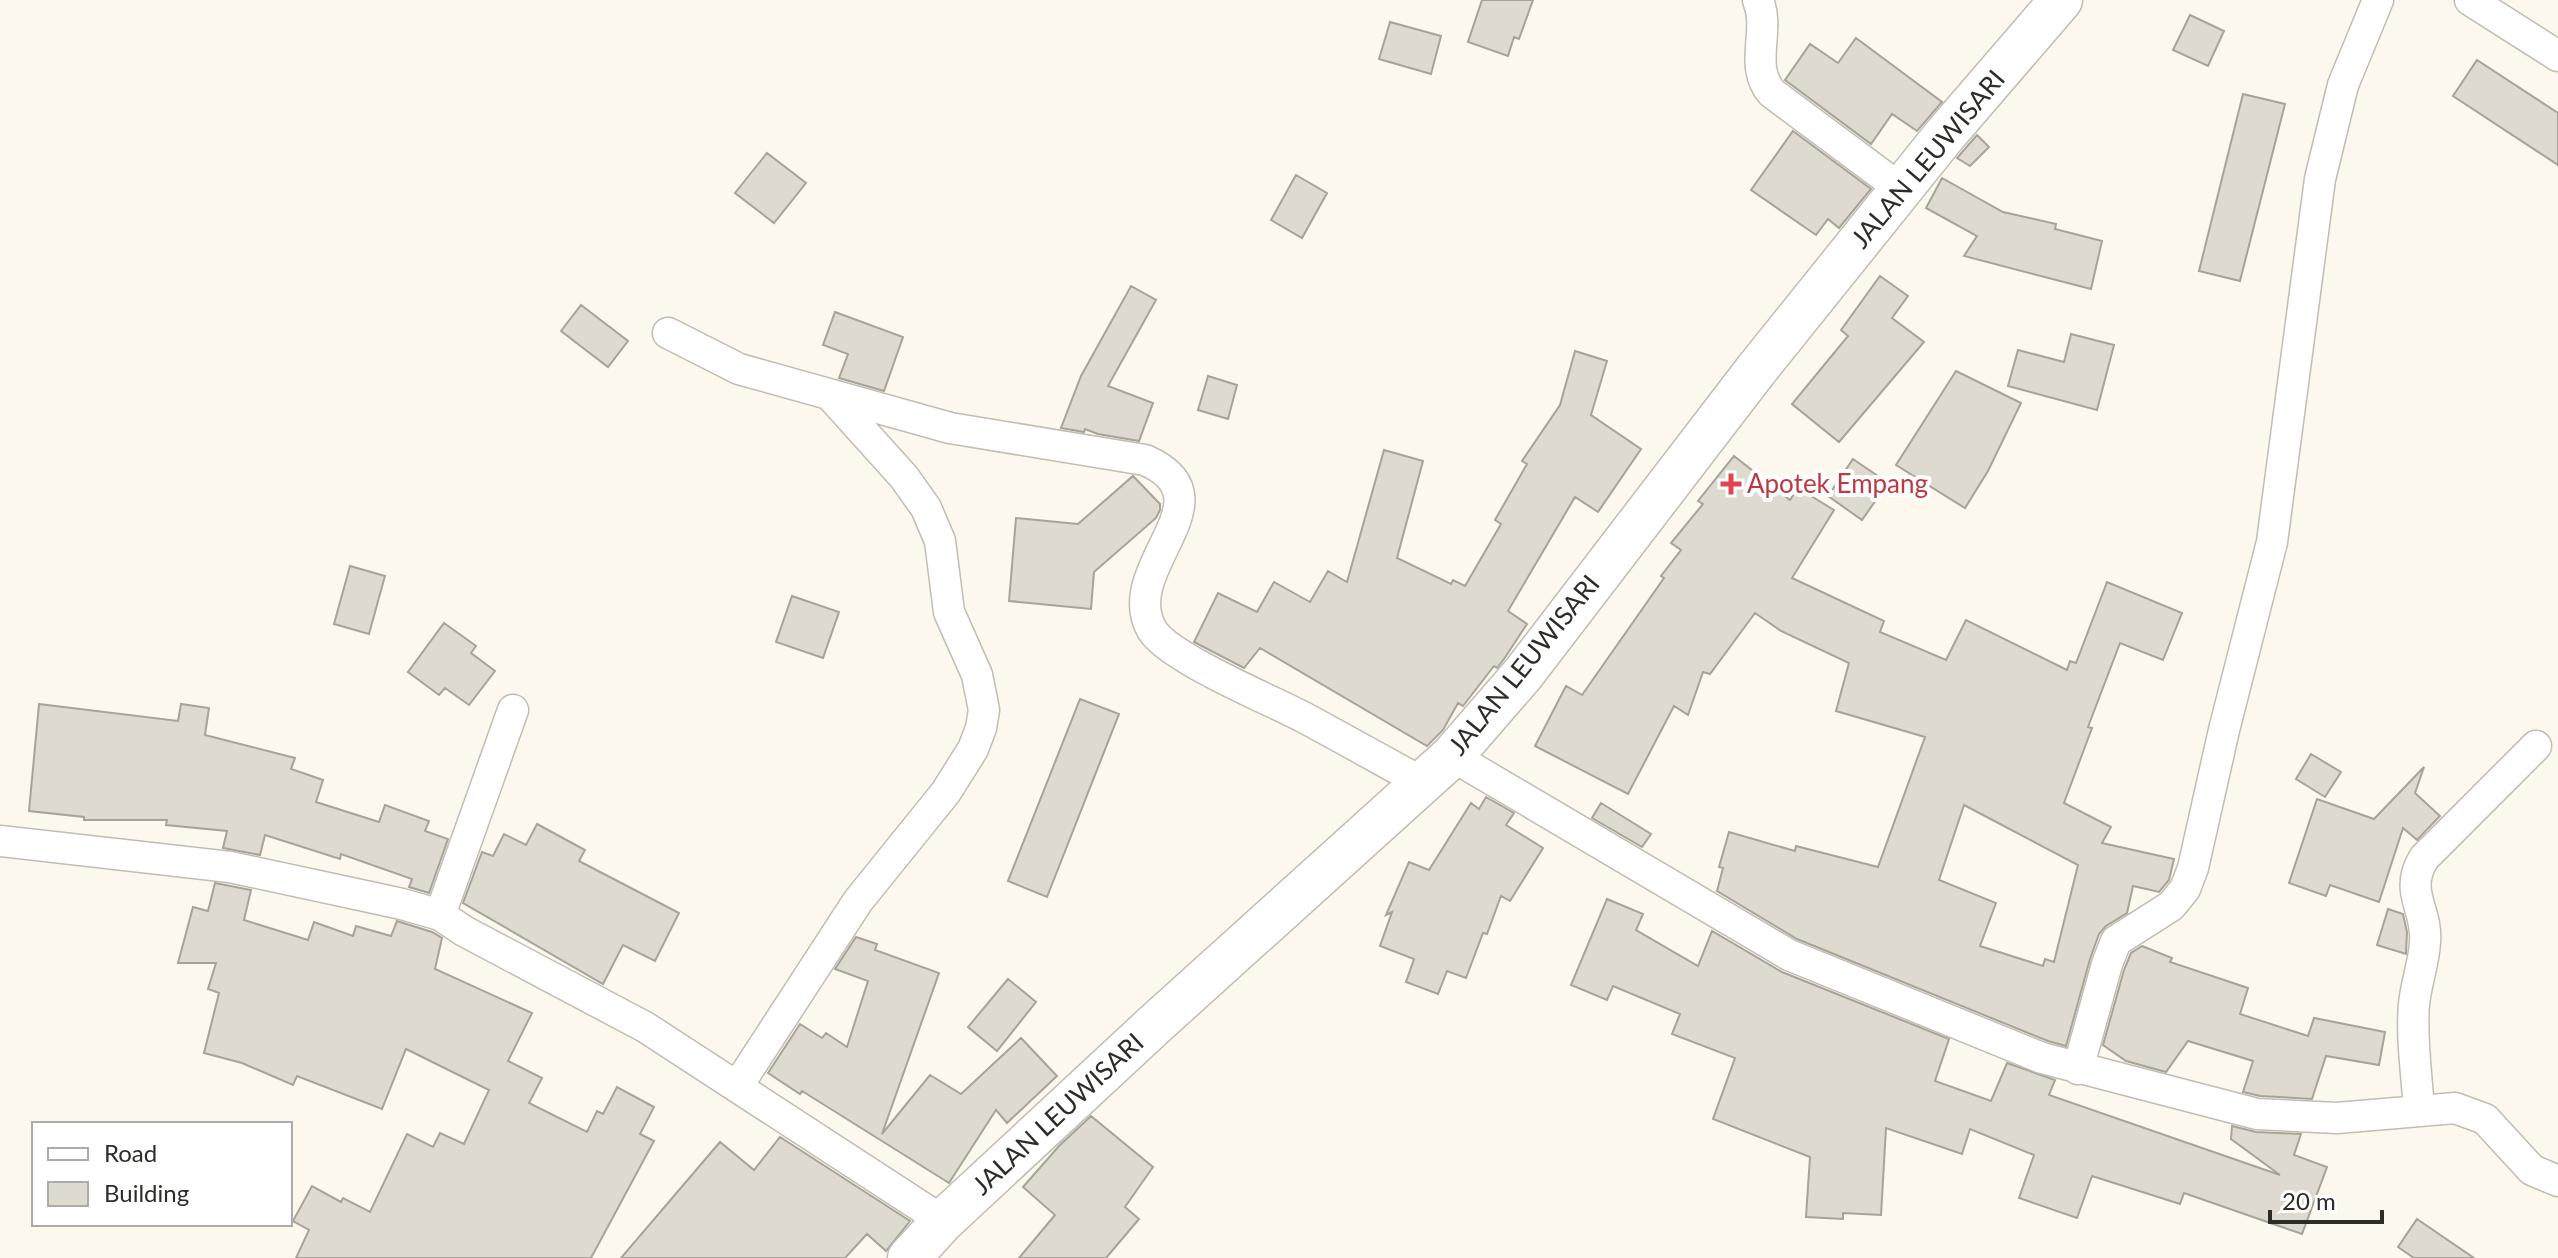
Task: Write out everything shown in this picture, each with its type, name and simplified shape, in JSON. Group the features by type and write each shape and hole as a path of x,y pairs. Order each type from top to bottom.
{"main road":[{"name":"JALAN LEUWISARI","path":"909,1258 943,1221 1153,1026 1437,769 1523,674 1756,370 1901,189 2061,0"}],"street":[{"path":"1758,0 1763,12 1760,58 1765,85 1901,189"},
{"path":"2078,1069 2116,941 2171,906 2185,889 2193,868 2272,542 2320,179 2343,85 2378,0"},
{"path":"2470,0 2558,56"},
{"path":"668,333 739,369 950,428 1145,460 1160,466 1172,475 1181,501 1145,597 1147,621 1154,634 1175,652 1303,717 1437,769 1789,955 2042,1058 2257,1114 2337,1118 2455,1108 2485,1119 2532,1170 2558,1181"},
{"path":"737,1087 858,901 946,792 973,749 984,710 977,675 949,612 940,541 926,508 904,477 830,395"},
{"path":"440,915 513,710"},
{"path":"2419,1111 2414,1006 2425,929 2415,892 2416,874 2424,858 2536,746"},
{"path":"0,841 230,867 440,915 464,931 645,1027 943,1221"}],"building":[{"path":"1482,0 1533,0 1519,39 1514,37 1508,56 1468,42"},
{"path":"2190,15 2224,31 2208,66 2173,50"},
{"path":"1390,22 1441,36 1431,74 1379,59"},
{"path":"1856,38 1942,102 1917,131 1892,114 1871,144 1785,80 1810,44 1838,63"},
{"path":"2477,60 2558,113 2558,165 2453,96"},
{"path":"2243,94 2285,104 2240,281 2199,271"},
{"path":"1793,131 1871,189 1839,228 1828,219 1816,235 1751,190"},
{"path":"1977,135 1989,147 1970,166 1957,158"},
{"path":"767,153 806,183 774,223 735,193"},
{"path":"1296,175 1327,193 1302,238 1271,220"},
{"path":"1942,178 2003,212 2056,224 2055,229 2102,241 2091,289 1964,256 1977,236 1926,208"},
{"path":"1880,276 1908,296 1892,318 1924,342 1839,442 1792,404 1848,336 1841,330"},
{"path":"1131,286 1156,300 1108,386 1153,403 1139,441 1085,429 1084,432 1061,428 1081,376"},
{"path":"581,305 628,341 608,367 561,331"},
{"path":"835,312 903,337 884,391 839,378 848,354 823,345"},
{"path":"2071,334 2114,345 2097,410 2008,386 2018,350 2064,362"},
{"path":"1575,351 1607,361 1591,415 1641,449 1598,512 1575,497 1508,611 1527,624 1497,668 1494,666 1463,706 1458,703 1443,730 1427,746 1260,648 1244,668 1194,642 1218,593 1257,612 1274,582 1310,602 1328,571 1347,582 1384,450 1423,461 1397,558 1451,584 1453,580 1465,586 1501,524 1495,520 1527,464 1522,461 1560,405"},
{"path":"1956,371 2021,403 1988,471 1965,508 1896,465"},
{"path":"1208,376 1237,385 1228,419 1198,410"},
{"path":"1734,456 1790,500 1798,488 1834,510 1792,578 1884,621 1880,632 1946,660 1966,620 2067,670 2070,661 2076,663 2107,582 2182,613 2163,660 2120,643 2088,727 2092,728 2064,803 2111,827 2102,843 2174,859 2169,880 2159,892 2133,886 2127,913 2099,934 2066,1046 1797,939 1717,891 1723,868 1719,867 1729,832 1795,851 1796,846 1878,867 1925,737 1836,711 1849,663 1781,631 1755,613 1710,674 1703,672 1688,715 1674,706 1628,794 1535,746 1566,686 1582,695 1664,578 1661,576 1681,550 1671,543 1703,504 1698,501","holes":["1964,805 2078,865 2054,962 2045,959 2043,966 1980,946 1996,903 1939,880"]},
{"path":"1853,459 1888,483 1862,520 1828,496"},
{"path":"1133,476 1160,504 1160,510 1156,518 1094,572 1091,609 1009,601 1016,518 1078,524"},
{"path":"350,566 385,576 369,634 334,624"},
{"path":"792,596 839,612 823,658 776,642"},
{"path":"444,623 476,646 471,653 495,671 469,705 445,688 439,695 408,672"},
{"path":"1080,699 1119,714 1047,897 1008,881"},
{"path":"39,704 178,721 181,704 209,708 205,735 295,758 291,769 323,780 316,802 379,822 385,805 429,821 425,831 448,839 429,893 409,887 412,879 341,854 340,859 265,835 260,855 223,848 227,831 166,825 167,820 84,820 84,817 29,811"},
{"path":"2311,754 2341,772 2325,797 2296,779"},
{"path":"2424,767 2415,793 2440,816 2417,840 2403,828 2379,902 2330,885 2326,896 2289,883 2317,799 2374,819"},
{"path":"1486,797 1514,813 1506,825 1543,848 1510,901 1501,896 1466,978 1447,971 1438,994 1406,982 1414,959 1380,946 1392,912 1386,915 1409,862 1429,870 1471,803 1479,809"},
{"path":"1601,803 1651,834 1642,847 1592,818"},
{"path":"537,824 585,850 579,861 679,913 655,961 623,945 603,984 463,903 482,852 493,856 504,834 526,845"},
{"path":"215,883 251,890 244,920 308,940 314,922 353,936 356,926 391,936 397,921 432,932 442,938 435,969 532,1013 508,1061 542,1078 529,1103 587,1132 597,1111 603,1114 617,1087 654,1107 640,1134 654,1141 591,1258 296,1258 309,1230 293,1221 312,1186 341,1202 343,1198 370,1212 407,1134 433,1147 440,1133 464,1144 489,1090 406,1049 382,1109 297,1076 293,1085 242,1063 204,1053 219,993 208,989 216,963 178,963 193,907 208,911"},
{"path":"1607,899 1643,914 1636,930 1698,966 1712,931 1782,972 1949,1039 1935,1081 1991,1101 2007,1063 2055,1080 2049,1095 2280,1175 2231,1139 2232,1126 2256,1132 2301,1134 2294,1155 2327,1167 2302,1234 2184,1193 2180,1204 2092,1176 2077,1218 2019,1198 2034,1155 1970,1129 1962,1154 1886,1128 1881,1215 1843,1213 1843,1219 1806,1217 1810,1157 1713,1119 1735,1058 1672,1034 1680,1014 1613,986 1607,1000 1571,985"},
{"path":"2388,909 2403,914 2407,932 2406,954 2377,945"},
{"path":"856,937 877,944 875,950 939,973 882,1134 930,1075 961,1094 1021,1038 1057,1076 1007,1123 996,1110 949,1183 768,1073 800,1024 822,1038 826,1033 847,1047 868,981 835,969"},
{"path":"2142,946 2172,958 2170,962 2248,988 2240,1014 2308,1036 2314,1018 2385,1032 2379,1065 2326,1056 2312,1099 2243,1092 2253,1061 2188,1041 2166,1072 2126,1061 2103,1045 2124,970 2131,953"},
{"path":"1008,979 1036,1002 997,1051 968,1027"},
{"path":"1091,1116 1153,1167 1125,1207 1139,1219 1106,1258 1019,1258 1055,1215 1023,1187"},
{"path":"780,1137 910,1221 886,1251 867,1234 845,1258 621,1258 720,1142 754,1170"},
{"path":"2417,1219 2474,1258 2414,1258 2398,1247"}],"place":[{"name":"Apotek Empang","path":"1731,484"}]}
